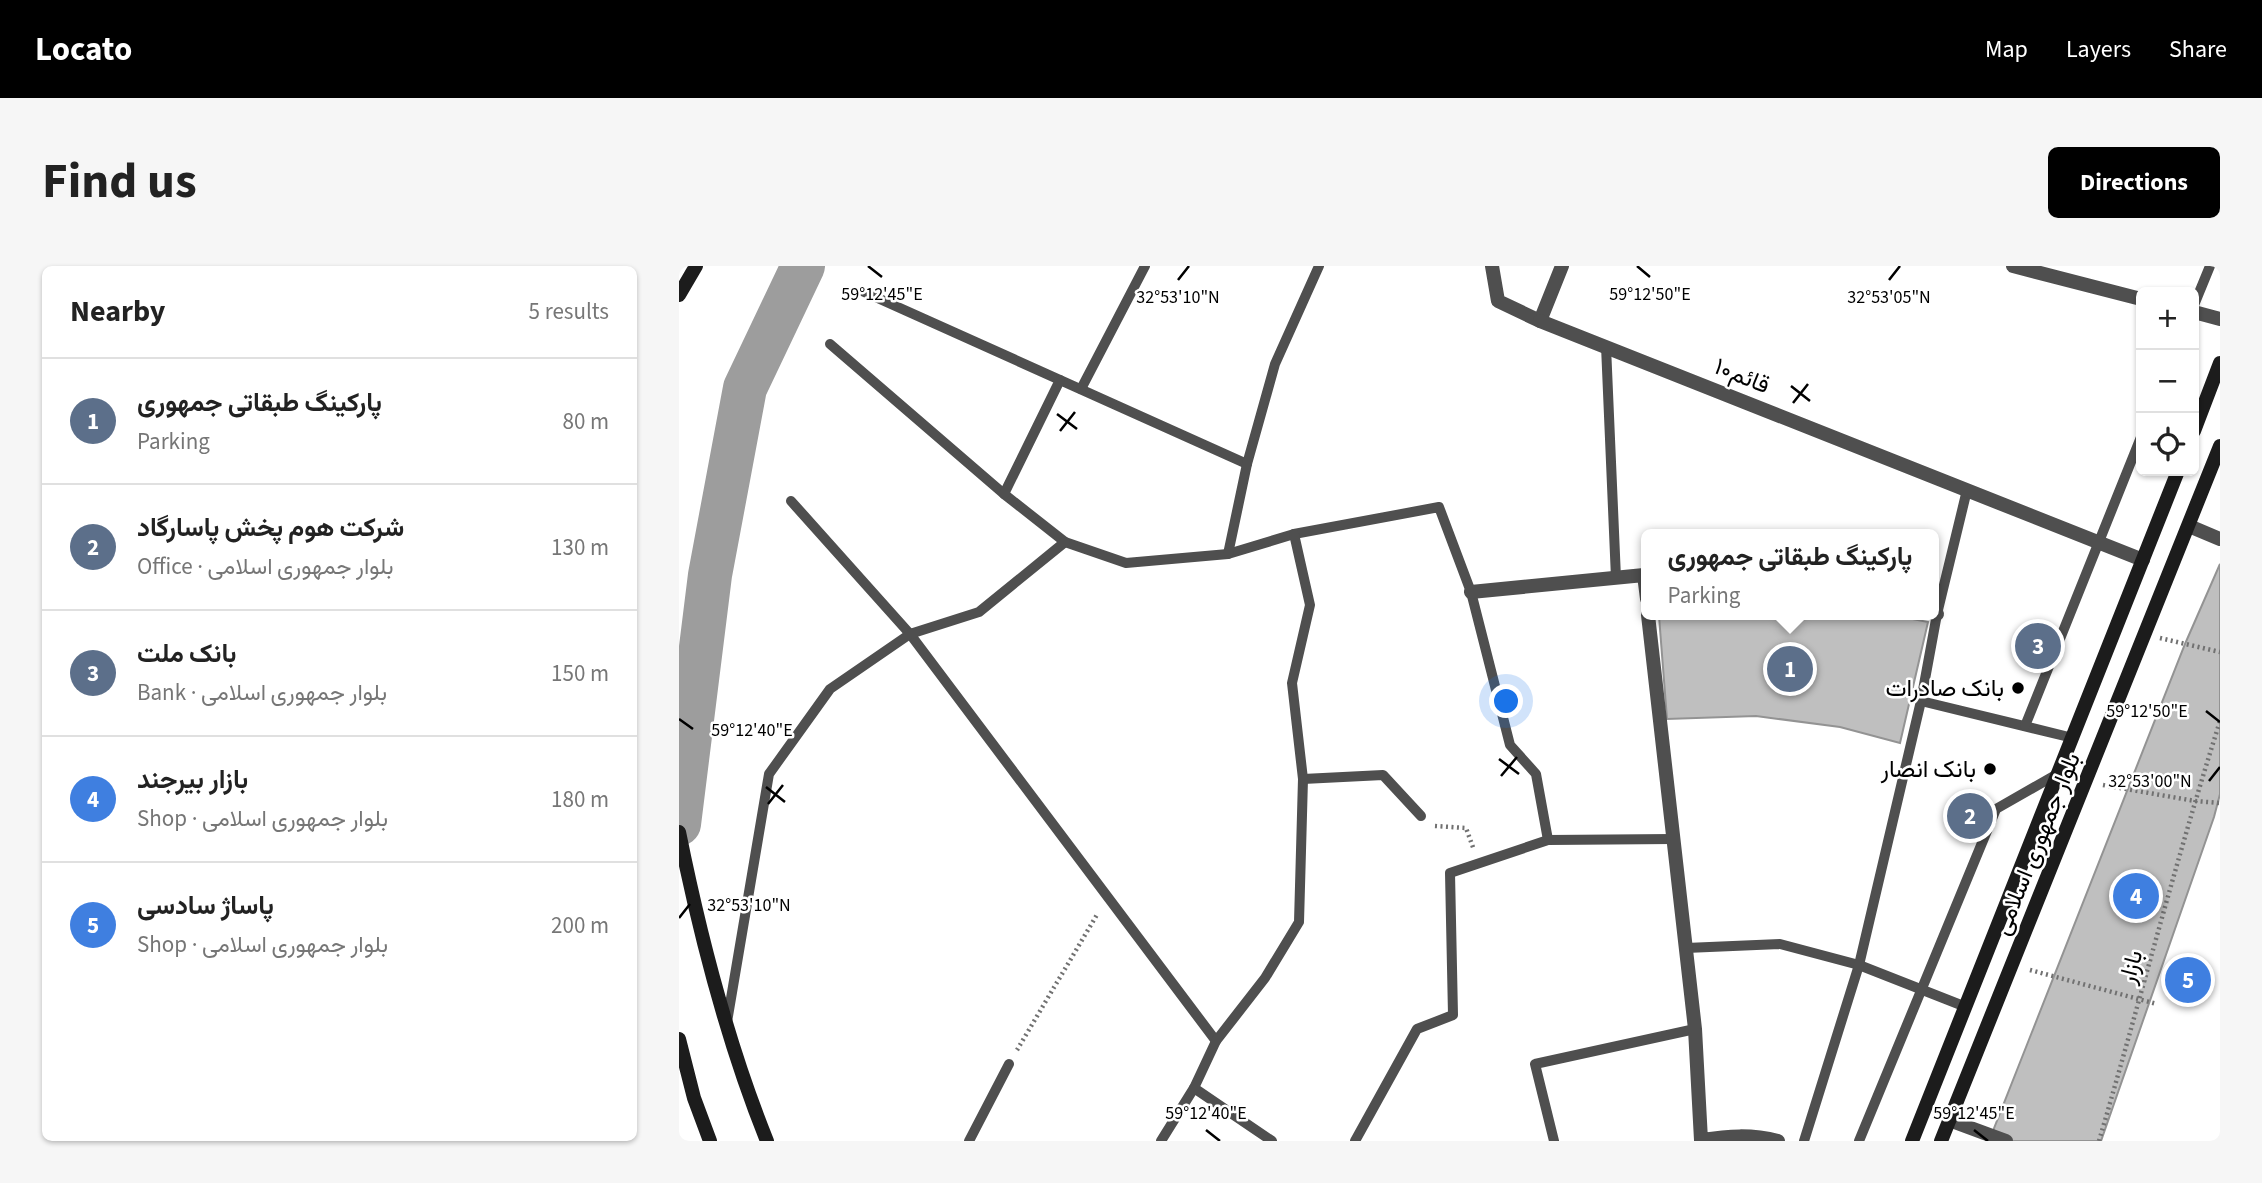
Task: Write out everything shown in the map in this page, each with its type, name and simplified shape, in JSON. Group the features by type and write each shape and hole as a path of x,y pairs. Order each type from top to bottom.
{"main road":[{"path":"680,292 696,266"},
{"path":"2199,418 2220,363"},
{"name":"بلوار جمهوری اسلامی","path":"1941,1141 2220,446"},
{"name":"بلوار جمهوری اسلامی","path":"1912,1141 2176,476"},
{"path":"679,832 691,894 727,1022 747,1091 767,1141"},
{"path":"679,1039 694,1098 710,1141"}],"street":[{"name":"قائم۱۰","path":"1492,266 1498,301 1540,321 2143,560"},
{"path":"1540,321 1562,266"},
{"path":"2013,266 2136,298"},
{"path":"2199,313 2220,319"},
{"path":"2189,526 2220,539"},
{"path":"1471,592 1641,575"},
{"path":"1649,620 1695,1029 1701,1140 1757,1135 1778,1141"},
{"path":"1949,1120 2006,1141"}],"lane":[{"path":"1081,389 1145,266"},
{"path":"1228,554 1247,464 1275,364 1319,266"},
{"path":"2199,293 2210,266"},
{"path":"862,291 1247,464"},
{"path":"830,344 1004,494 1065,542 1126,563 1228,554 1294,534 1439,507 1471,592 1510,745 1536,774 1548,839"},
{"path":"1606,346 1616,578"},
{"path":"1004,494 1059,380"},
{"path":"2025,726 2136,450"},
{"path":"1939,598 1966,490"},
{"path":"791,501 910,634 1216,1041"},
{"path":"1161,1141 1194,1088 1216,1041 1265,978 1299,922 1303,779 1292,683 1310,605 1294,534"},
{"path":"727,1022 769,774 830,689 910,634 979,612 1065,542"},
{"path":"1804,1141 1859,965 1921,701 1934,620"},
{"path":"1921,701 2073,738"},
{"path":"1859,1141 1996,809 2059,773"},
{"path":"1303,779 1383,775 1422,816"},
{"path":"1355,1141 1417,1029 1453,1015 1450,873 1548,839 1673,839"},
{"path":"1686,948 1780,944 1859,965 1966,1007"},
{"path":"1554,1141 1535,1064 1695,1029"},
{"path":"969,1141 1009,1064"},
{"path":"1194,1088 1272,1141"}],"path":[{"path":"2145,635 2220,652"},
{"name":"بازار","path":"2099,1141 2220,720"},
{"path":"2086,781 2127,790 2220,803"},
{"path":"1422,816 1435,826 1466,828 1479,864"},
{"path":"1009,1064 1108,897"},
{"path":"2012,966 2056,975 2157,1004"}],"building":[{"path":"2220,564 2220,794 2101,1141 1989,1141 2185,644"},
{"path":"1659,620 1928,622 1900,743 1840,727 1756,716 1667,719"}],"waterway":[{"path":"679,824 710,575 745,388 803,266"},
{"path":"679,711 690,738"}],"place":[{"name":"بانک ملت","path":"2038,646"},
{"name":"پارکینگ طبقاتی جمهوری","path":"1790,669"},
{"name":"بانک صادرات","path":"2018,688"},
{"name":"بانک انصار","path":"1990,769"},
{"name":"شرکت هوم پخش پاسارگاد","path":"1970,816"},
{"name":"بازار بیرجند","path":"2136,896"},
{"name":"پاساژ سادسی","path":"2188,980"}]}
